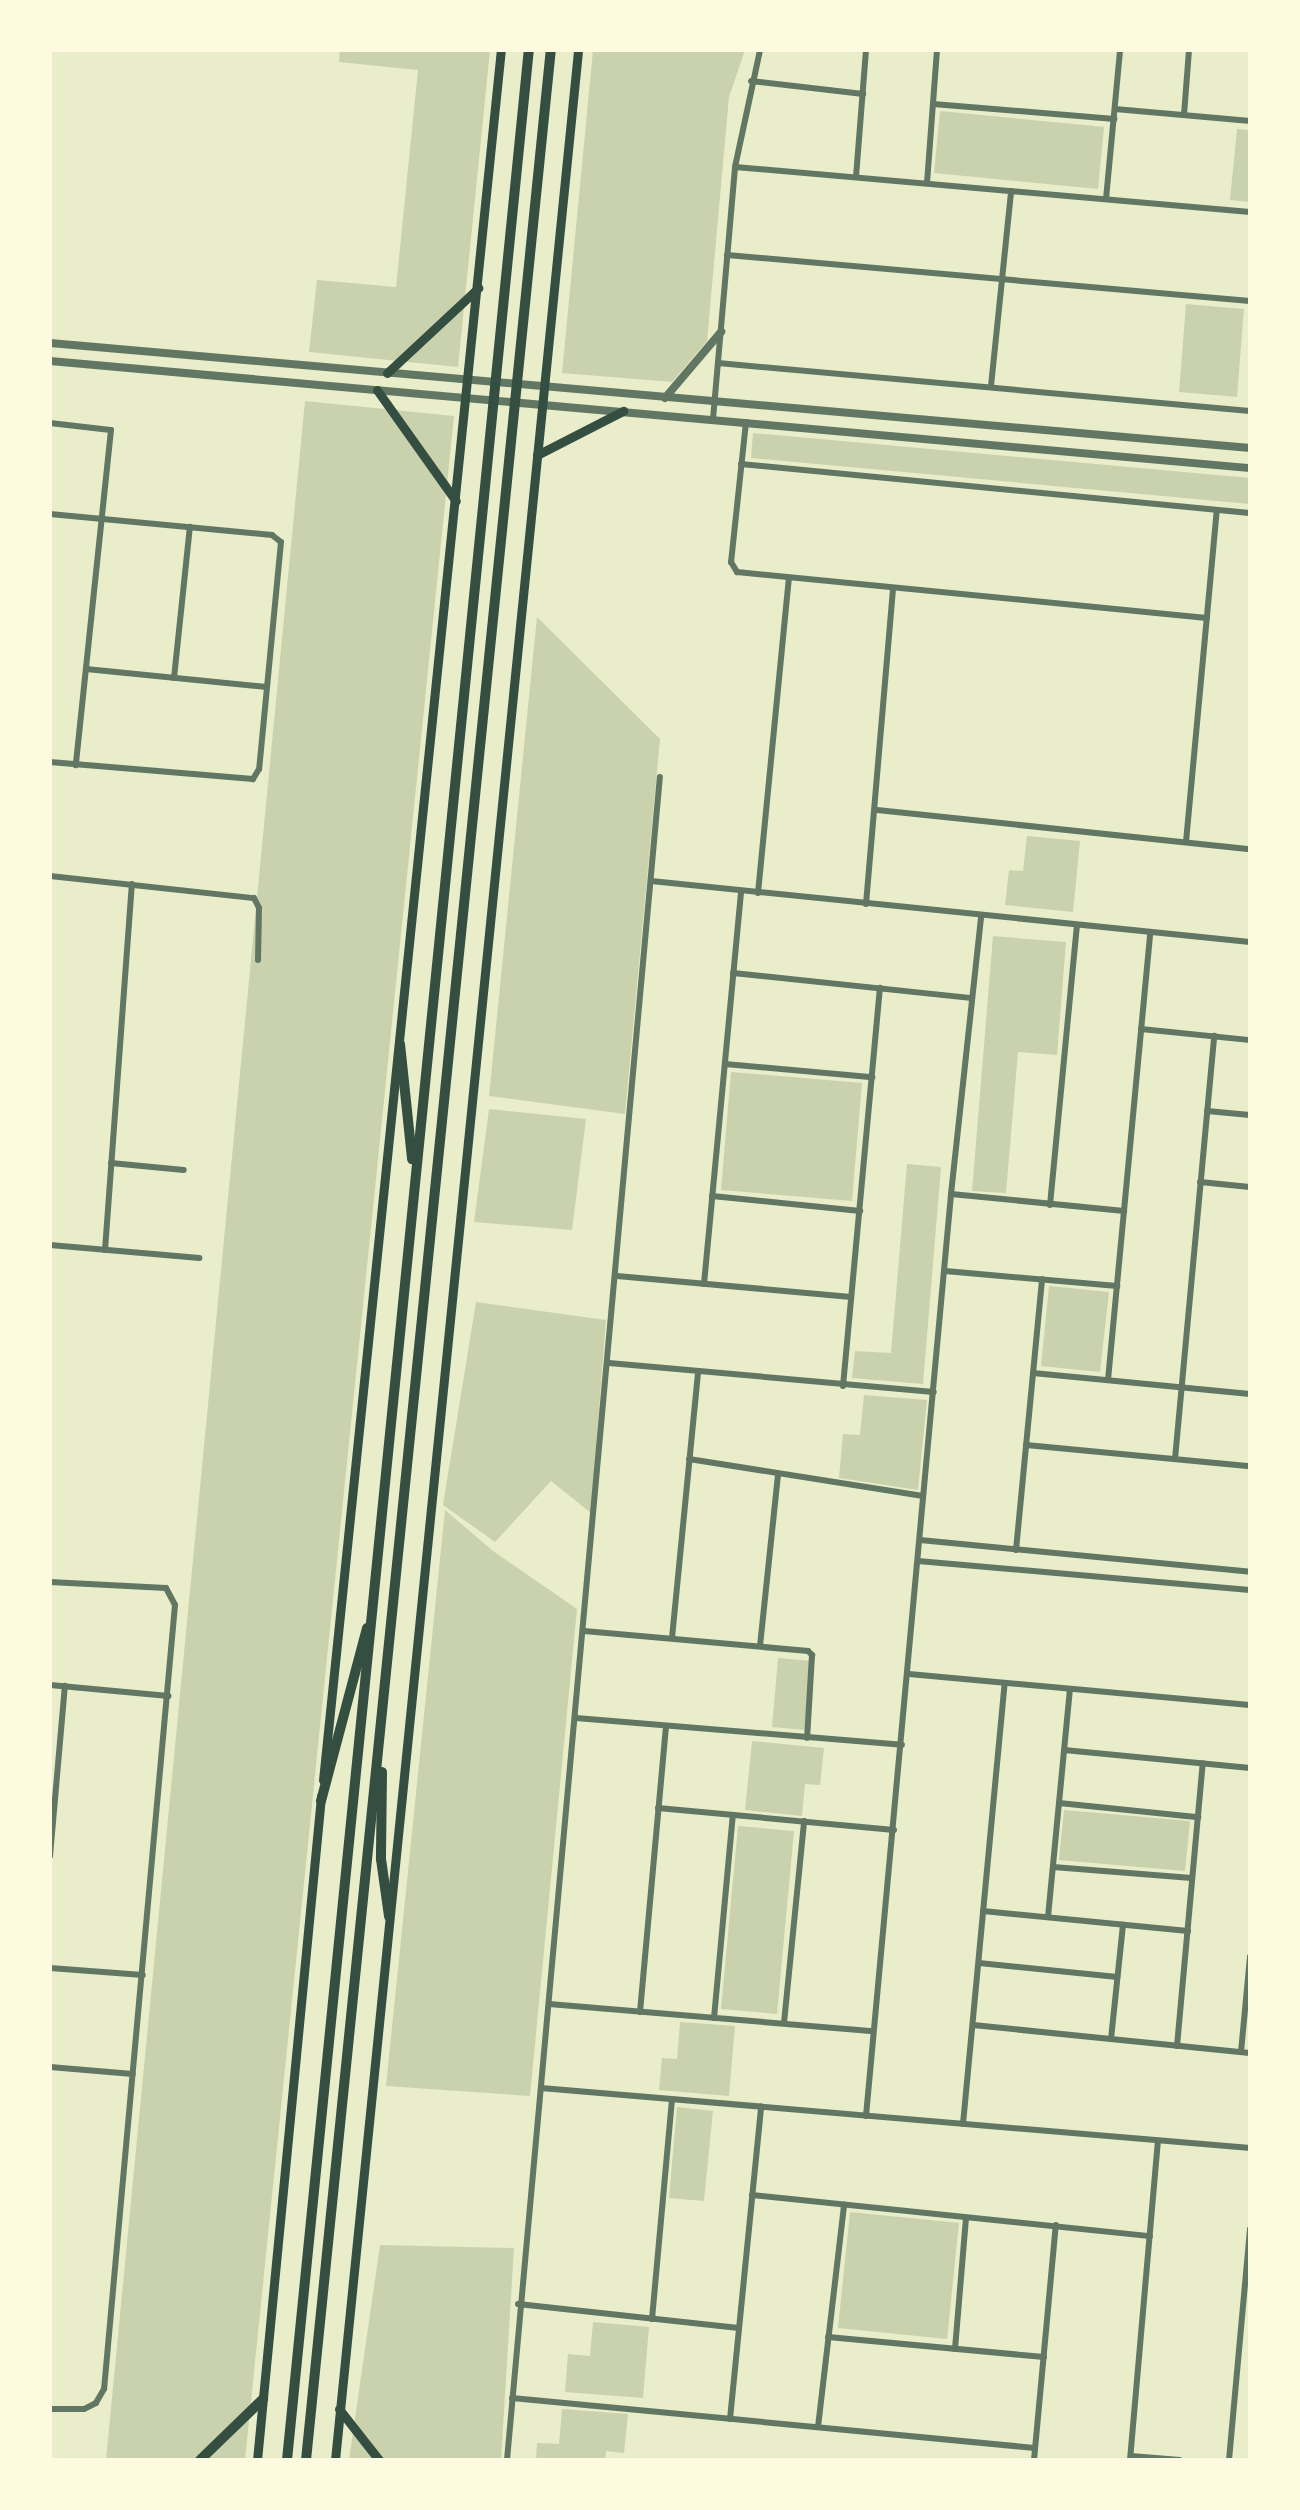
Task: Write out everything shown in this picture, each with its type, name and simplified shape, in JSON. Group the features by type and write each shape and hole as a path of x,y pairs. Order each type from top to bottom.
{"highway":[{"path":"287,2460 529,50"},
{"path":"306,2460 551,50"},
{"path":"400,1044 414,1185"},
{"path":"321,1800 360,1642 371,1617"},
{"path":"380,1732 381,1859 390,1916"},
{"path":"200,2460 264,2399"}],"main road":[{"path":"258,2460 321,1800 501,50"},
{"path":"335,2460 578,50"},
{"path":"386,373 478,288"},
{"path":"377,390 456,501"},
{"path":"538,455 623,411"},
{"path":"339,2409 379,2460"}],"street":[{"path":"713,419 735,166 760,50"},
{"path":"856,177 866,50"},
{"path":"927,184 937,50"},
{"path":"1106,200 1120,50"},
{"path":"1184,115 1189,50"},
{"path":"751,81 862,94"},
{"path":"933,104 1114,120"},
{"path":"1114,109 1250,121"},
{"path":"735,166 1250,212"},
{"path":"991,386 1011,191"},
{"path":"728,255 1250,301"},
{"path":"665,398 721,332"},
{"path":"50,343 1250,448"},
{"path":"50,361 1250,468"},
{"path":"718,363 1250,411"},
{"path":"300,383 302,365"},
{"path":"421,394 423,376"},
{"path":"610,410 611,393"},
{"path":"746,422 732,569 893,589 1207,618"},
{"path":"50,424 111,430 76,764"},
{"path":"742,464 1250,513"},
{"path":"1186,842 1217,510"},
{"path":"50,514 278,537 259,769 253,779 50,762"},
{"path":"174,678 190,527"},
{"path":"758,892 789,578"},
{"path":"866,904 893,589"},
{"path":"86,669 267,687"},
{"path":"507,2460 518,2304 609,1363 660,776"},
{"path":"877,810 1250,850"},
{"path":"50,876 254,898 259,908 258,960"},
{"path":"652,881 1250,942"},
{"path":"105,1250 132,884"},
{"path":"704,1284 741,890"},
{"path":"866,2116 951,1194 981,916"},
{"path":"1050,1204 1077,925"},
{"path":"1108,1380 1150,932"},
{"path":"734,974 970,998"},
{"path":"843,1386 880,988"},
{"path":"1141,1029 1250,1040"},
{"path":"1176,1459 1214,1036"},
{"path":"725,1064 872,1077"},
{"path":"1207,1111 1250,1115"},
{"path":"112,1162 184,1170"},
{"path":"1200,1182 1250,1187"},
{"path":"951,1194 1124,1212"},
{"path":"712,1196 860,1211"},
{"path":"50,1245 199,1258"},
{"path":"945,1270 1117,1286"},
{"path":"617,1276 851,1297"},
{"path":"1016,1550 1042,1279"},
{"path":"609,1363 934,1392"},
{"path":"672,1638 698,1371"},
{"path":"1033,1373 1250,1394"},
{"path":"1026,1445 1250,1466"},
{"path":"689,1459 923,1496"},
{"path":"760,1646 778,1474"},
{"path":"920,1540 1250,1572"},
{"path":"918,1561 1250,1590"},
{"path":"1126,1579 1128,1561"},
{"path":"50,1582 154,1587 173,1594 169,1696 104,2390 96,2403 84,2409 50,2408"},
{"path":"584,1631 811,1653 808,1738"},
{"path":"909,1674 1250,1705"},
{"path":"964,2124 1005,1683"},
{"path":"50,1684 169,1696"},
{"path":"50,1856 65,1686"},
{"path":"1048,1917 1070,1689"},
{"path":"576,1718 902,1745"},
{"path":"640,2012 666,1726"},
{"path":"1064,1750 1250,1768"},
{"path":"1177,2046 1202,1763"},
{"path":"1059,1804 1198,1817"},
{"path":"658,1808 894,1830"},
{"path":"714,2018 733,1815"},
{"path":"784,2024 804,1821"},
{"path":"1052,1867 1192,1878"},
{"path":"984,1911 1188,1931"},
{"path":"1111,2040 1123,1925"},
{"path":"973,2026 1246,2053 1250,1956"},
{"path":"979,1962 1118,1977"},
{"path":"50,1968 143,1975"},
{"path":"549,2004 873,2031"},
{"path":"50,2067 134,2074"},
{"path":"541,2088 1250,2148"},
{"path":"652,2320 672,2099"},
{"path":"730,2418 761,2107"},
{"path":"1158,2141 1130,2458 1180,2460"},
{"path":"752,2195 1150,2236"},
{"path":"818,2427 844,2204"},
{"path":"955,2349 966,2216"},
{"path":"1034,2460 1056,2226"},
{"path":"1229,2460 1250,2229"},
{"path":"518,2304 739,2328"},
{"path":"828,2337 1044,2358"},
{"path":"512,2398 1035,2448"}],"green space":[{"path":"340,50 490,50 458,367 309,352 317,280 396,287 418,70 339,62"},
{"path":"593,50 745,50 729,97 707,341 672,382 562,373"},
{"path":"940,111 1104,127 1098,189 934,173"},
{"path":"1237,129 1250,130 1250,202 1230,200"},
{"path":"1186,304 1244,309 1237,397 1179,392"},
{"path":"305,401 454,416 245,2460 106,2460"},
{"path":"753,433 1250,478 1250,504 751,458"},
{"path":"537,617 660,739 625,1114 489,1096"},
{"path":"1027,836 1080,841 1073,912 1005,905 1009,870 1023,871"},
{"path":"993,936 1066,942 1057,1055 1018,1052 1006,1193 972,1191"},
{"path":"731,1072 862,1083 852,1201 721,1190"},
{"path":"489,1109 586,1119 572,1230 474,1222"},
{"path":"907,1164 941,1167 923,1384 852,1378 855,1351 891,1353"},
{"path":"1049,1286 1109,1292 1100,1372 1041,1366"},
{"path":"476,1302 606,1320 591,1513 551,1481 495,1542 443,1505"},
{"path":"864,1395 927,1400 918,1490 839,1478 843,1434 860,1435"},
{"path":"445,1510 493,1551 577,1609 530,2096 386,2086"},
{"path":"778,1658 812,1661 806,1730 772,1727"},
{"path":"752,1741 824,1748 820,1785 805,1784 802,1816 745,1810"},
{"path":"1064,1810 1190,1821 1185,1871 1059,1860"},
{"path":"738,1826 794,1831 777,2014 721,2009"},
{"path":"680,2022 735,2026 729,2096 659,2090 662,2058 677,2059"},
{"path":"677,2107 713,2111 704,2201 669,2198"},
{"path":"850,2212 959,2223 947,2339 838,2328"},
{"path":"380,2245 514,2248 501,2460 349,2460"},
{"path":"593,2322 649,2327 643,2398 565,2392 568,2354 590,2356"},
{"path":"562,2409 628,2414 624,2453 606,2451 605,2460 536,2460 537,2443 559,2444"}]}
